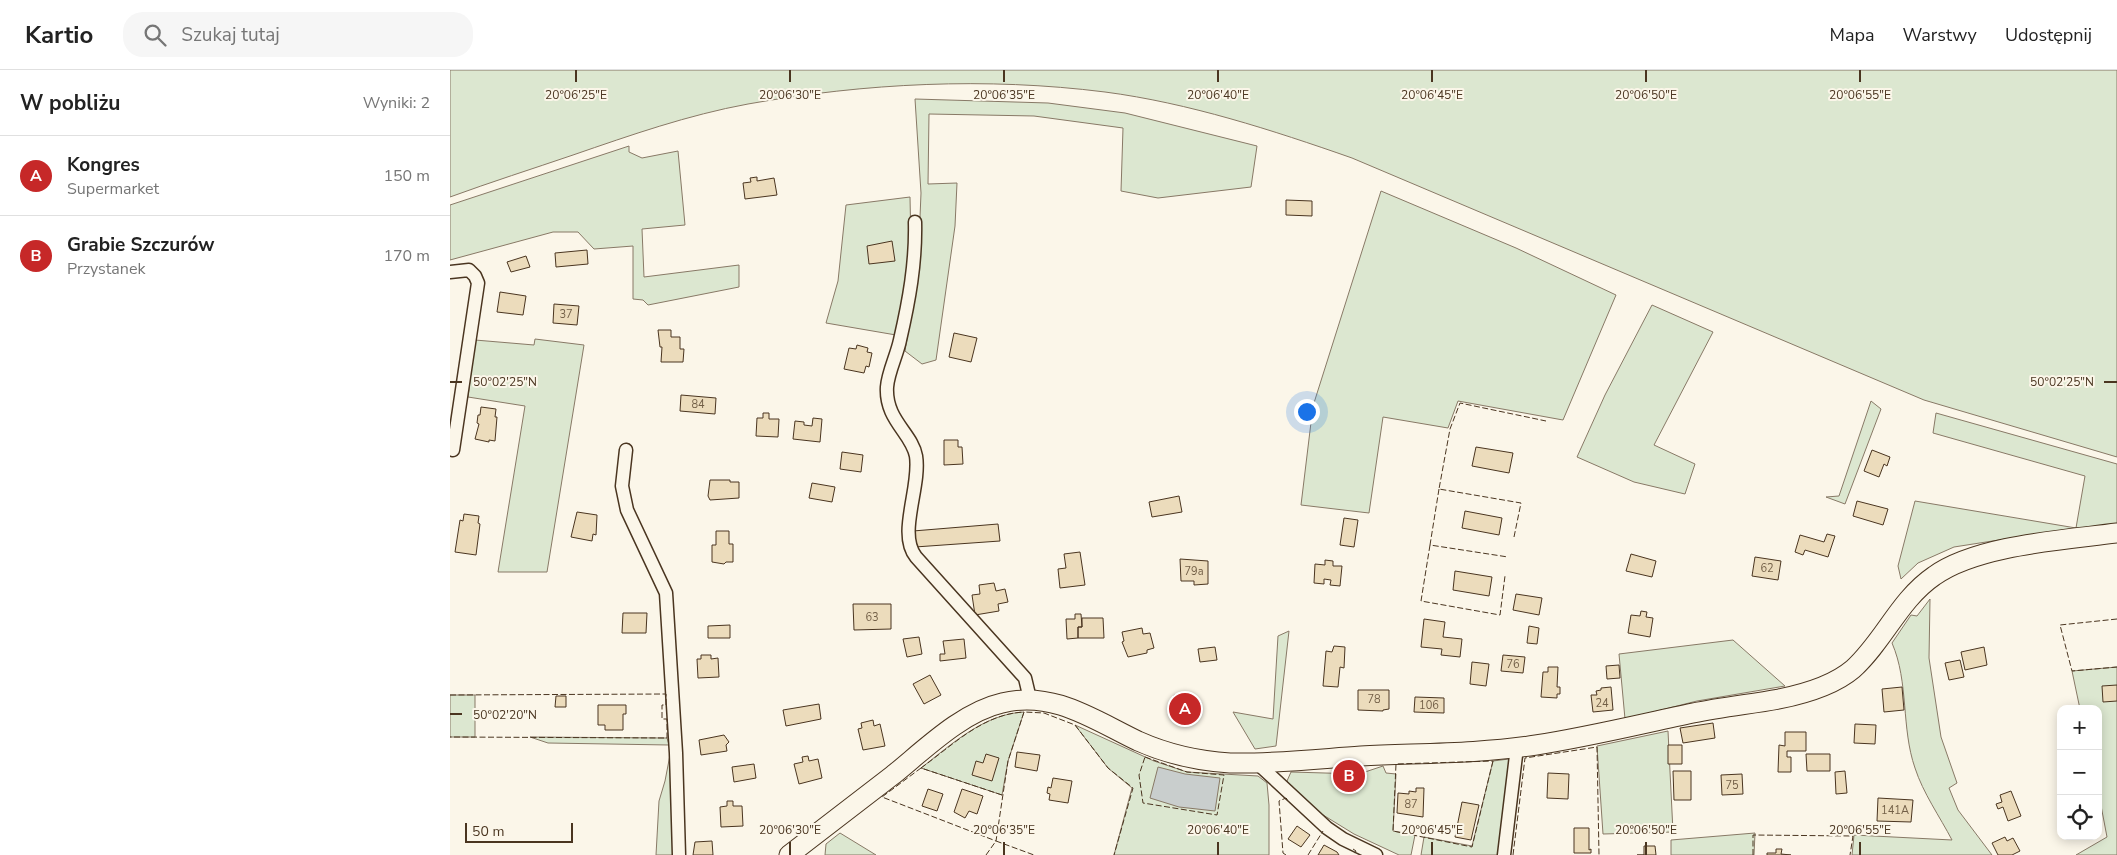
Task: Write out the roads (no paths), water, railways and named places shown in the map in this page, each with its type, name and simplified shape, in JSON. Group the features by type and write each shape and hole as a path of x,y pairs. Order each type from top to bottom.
{"street":[{"path":"915,222 915,247 910,297 900,342 887,386 890,408 916,455 917,485 908,531 908,542 916,557 1025,678 1030,700"},
{"path":"450,272 469,270 475,276 478,283 453,450"},
{"path":"626,450 622,486 627,510 666,593 676,753 679,855"},
{"path":"789,855 912,759 972,715 996,704 1030,700 1053,702 1071,707 1139,741 1180,756 1217,762 1256,762 1517,747 1560,741 1698,712 1782,698 1821,687 1837,680 1852,670 1909,598 1924,583 1950,566 1976,556 2009,548 2117,533"},
{"path":"1504,855 1517,747"},
{"path":"1256,762 1327,828 1343,839 1376,855"}],"place":[{"name":"Kongres","path":"1185,709"},
{"name":"Grabie Szczurów","path":"1349,776"}]}
